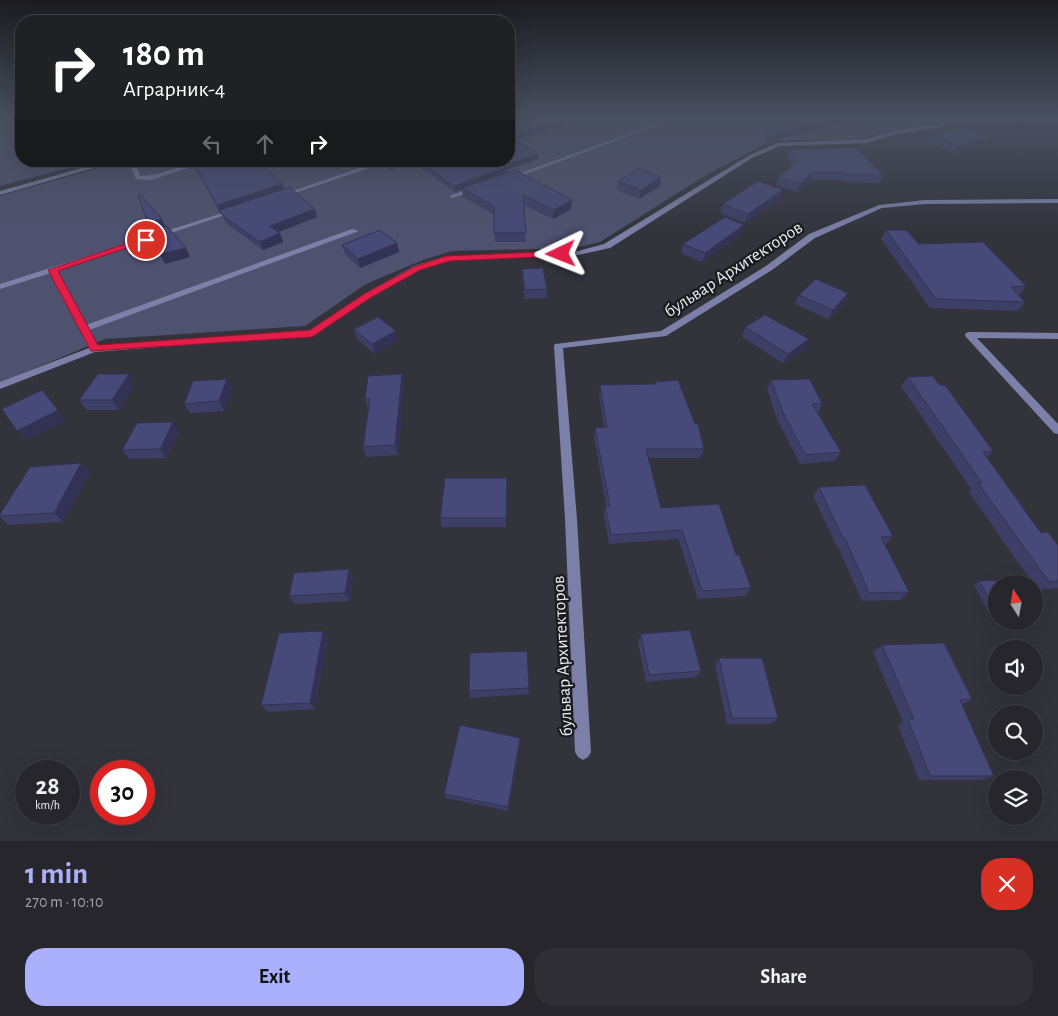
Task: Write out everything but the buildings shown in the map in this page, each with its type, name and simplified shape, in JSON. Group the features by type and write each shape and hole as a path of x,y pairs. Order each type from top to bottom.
{"street":[{"path":"499,181 562,158"},
{"path":"0,386 94,349 312,333 375,291 417,268 449,258 578,253 606,246 748,158"},
{"path":"0,193 93,167"},
{"path":"133,167 138,178 152,178 188,167"},
{"path":"276,197 368,167"},
{"path":"452,196 483,187"},
{"name":"бульвар Архитекторов","path":"583,752 572,519 558,346 663,334 784,258 812,236 881,206 925,202 1058,201"},
{"path":"0,287 239,210"},
{"path":"84,329 355,231"},
{"path":"53,270 94,349"},
{"path":"1058,336 969,335 1058,430"}],"shaded area":[{"path":"0,158 15,158 15,167 72,167 0,186"},
{"path":"515,158 738,158 706,175 600,242 575,248 452,251 423,260 366,284 305,326 105,339 0,383 0,196 102,167 515,167"}],"route":[{"path":"146,240 53,270 94,349 312,333 367,296 417,268 449,258 561,254"}]}
